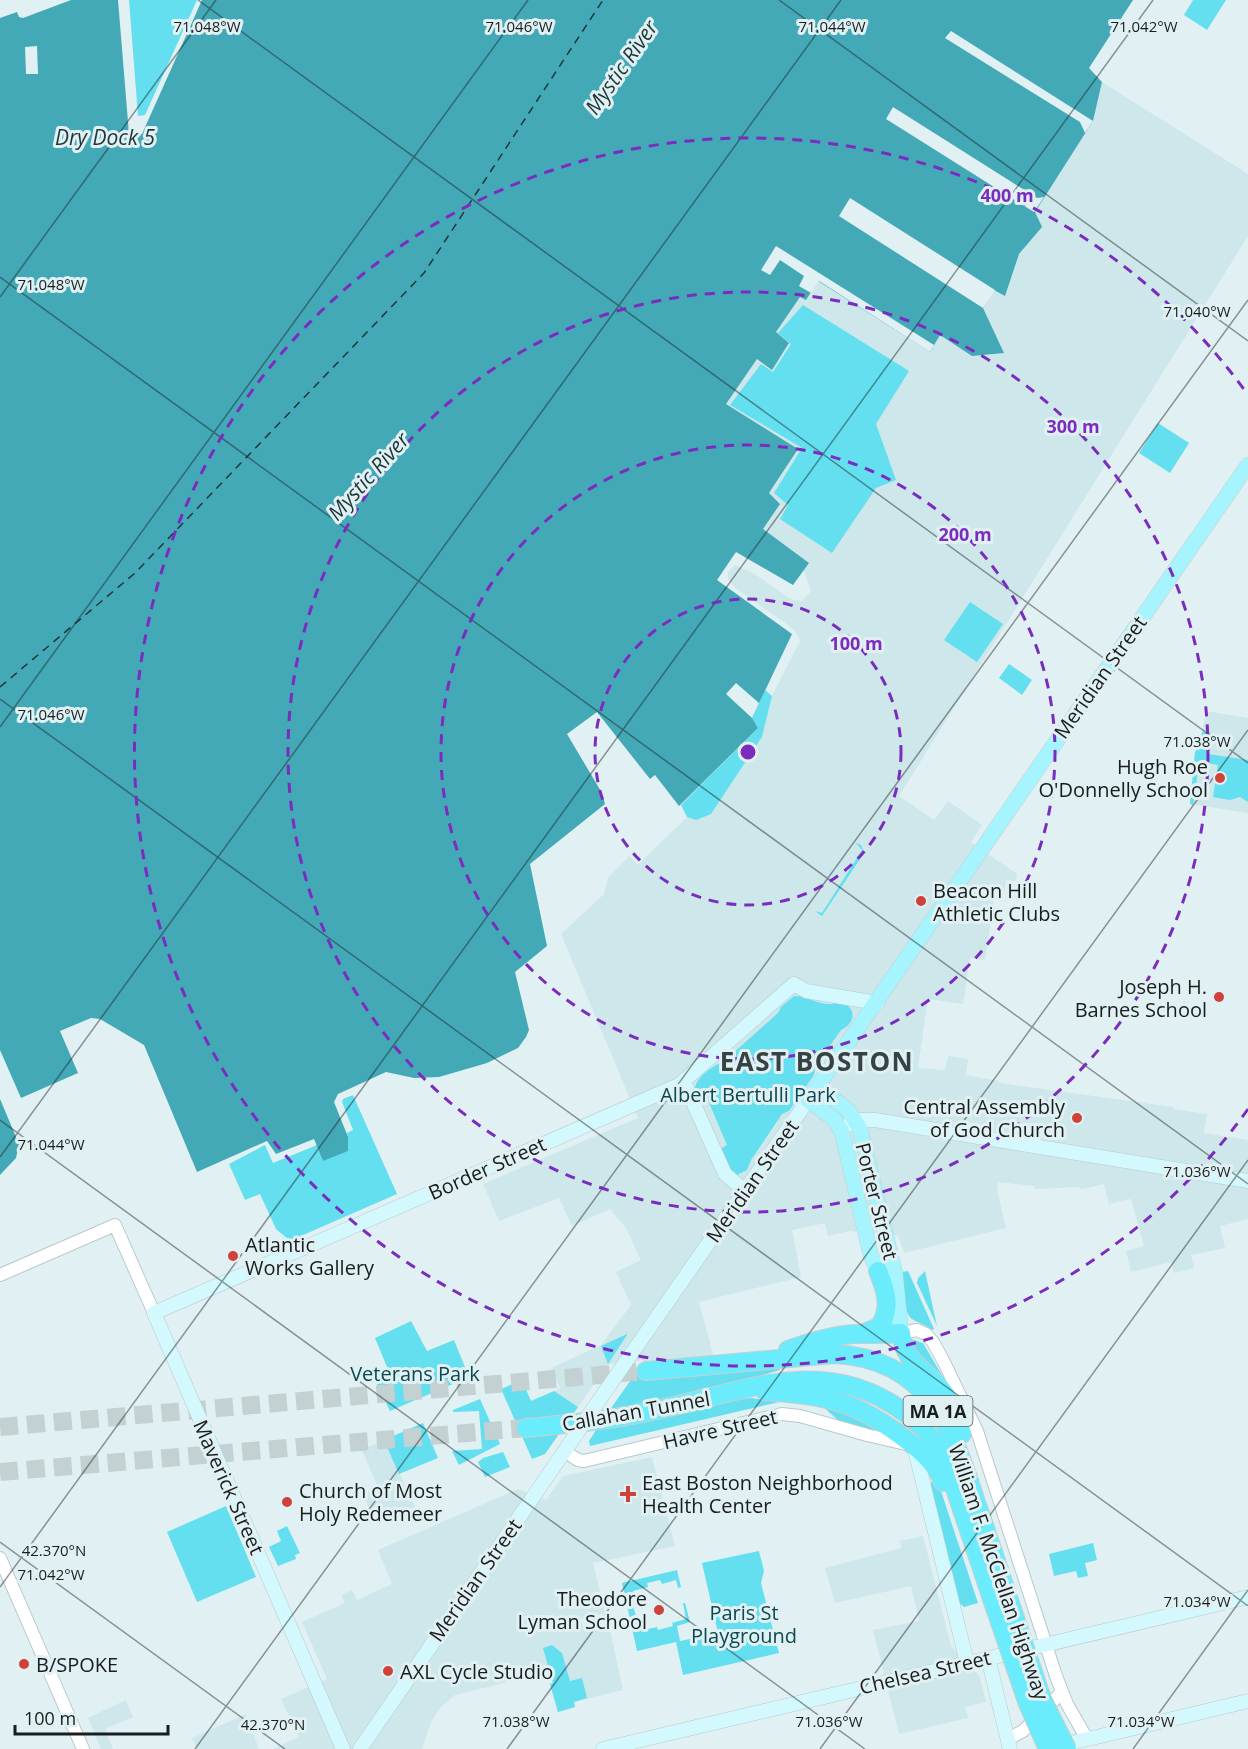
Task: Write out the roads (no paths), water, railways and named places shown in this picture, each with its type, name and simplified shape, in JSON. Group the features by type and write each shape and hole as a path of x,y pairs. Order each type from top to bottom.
{"highway":[{"path":"761,1360 814,1342 862,1334 879,1327 886,1314 886,1295 878,1271"},
{"path":"862,1334 901,1333 906,1354 939,1387 954,1411 981,1496 985,1529"},
{"name":"William F. McClellan Highway","path":"761,1360 818,1354 854,1356 884,1365 912,1382 935,1405 960,1454 985,1529 999,1597 1028,1704 1046,1749"},
{"name":"MA 1A","path":"646,1371 761,1360"},
{"name":"William F. McClellan Highway","path":"746,1390 790,1380 813,1379 854,1387 892,1404 915,1420 937,1444 946,1460 965,1516 1042,1699 1067,1749"},
{"path":"746,1390 811,1396 853,1406 876,1418 933,1462 965,1516"},
{"name":"Callahan Tunnel","path":"526,1428 639,1414 746,1390"}],"main road":[{"name":"Meridian Street","path":"360,1749 1248,465"},
{"name":"Border Street","path":"154,1312 684,1082 794,984 806,991 877,1003"},
{"path":"684,1082 726,1177 745,1191"},
{"name":"Porter Street","path":"817,1087 845,1107 857,1121 895,1274 901,1333"},
{"name":"Porter Street","path":"808,1100 831,1116 840,1128 872,1256 878,1271"},
{"path":"840,1128 857,1121 875,1120 1248,1180"},
{"name":"Maverick Street","path":"154,1312 343,1749"},
{"path":"914,1446 967,1663"},
{"name":"Chelsea Street","path":"603,1749 1248,1597"},
{"path":"988,1658 1009,1744"},
{"path":"1046,1749 1248,1701"}],"street":[{"name":"Maverick Street","path":"0,1275 116,1225 154,1312"},
{"path":"901,1333 917,1330 930,1338 969,1413 990,1467 1003,1514 1062,1692 1087,1739"},
{"name":"Havre Street","path":"564,1451 584,1461 782,1414 800,1416 860,1434 914,1446"},
{"path":"0,1558 83,1749"},
{"path":"1009,1744 1062,1692"}],"water":[{"path":"71,0 118,0 129,134 142,134 202,0 1133,0 1089,68 1102,82 1093,121 1035,212 1042,227 1019,254 1005,296 994,290 983,308 1004,353 972,356 940,335 930,352 818,281 806,300 800,297 776,332 789,343 772,370 757,359 726,404 798,449 769,493 780,504 763,529 809,563 793,585 736,552 717,580 792,634 752,718 758,728 679,806 655,775 650,779 597,712 567,734 602,793 605,804 530,864 547,946 515,972 529,1030 526,1037 518,1048 487,1063 439,1077 414,1078 386,1072 338,1094 334,1102 348,1137 348,1151 323,1161 314,1139 276,1154 267,1141 197,1172 144,1045 100,1019 91,1018 60,1031 78,1073 21,1098 0,1050 0,18 17,12 19,17 23,18"},
{"path":"0,1099 19,1144 16,1158 0,1175"}],"tunnel":[{"path":"0,1427 646,1371"},
{"path":"0,1472 526,1428"}],"place":[{"name":"Hugh Roe O'Donnelly School","path":"1220,778"},
{"name":"Beacon Hill Athletic Clubs","path":"921,901"},
{"name":"Joseph H. Barnes School","path":"1219,997"},
{"name":"Central Assembly of God Church","path":"1077,1118"},
{"name":"Atlantic Works Gallery","path":"233,1256"},
{"name":"East Boston Neighborhood Health Center","path":"628,1494"},
{"name":"Church of Most Holy Redemeer","path":"287,1502"},
{"name":"Theodore Lyman School","path":"659,1610"},
{"name":"B/SPOKE","path":"24,1664"},
{"name":"AXL Cycle Studio","path":"388,1671"}],"district":[{"name":"EAST BOSTON","path":"817,1061"}],"water label":[{"name":"Mystic River","path":"621,67"},
{"name":"Dry Dock 5","path":"105,137"},
{"name":"Mystic River","path":"368,476"}],"park label":[{"name":"Albert Bertulli Park","path":"748,1094"},
{"name":"Veterans Park","path":"415,1373"},
{"name":"Paris St Playground","path":"744,1624"}]}
